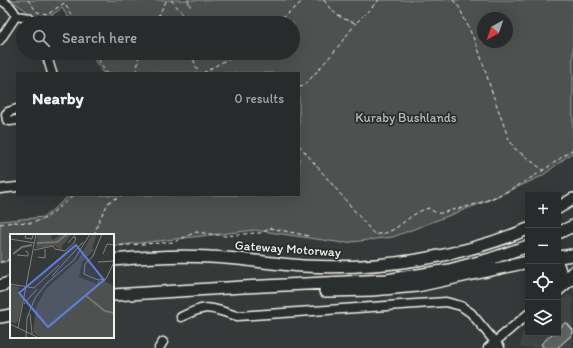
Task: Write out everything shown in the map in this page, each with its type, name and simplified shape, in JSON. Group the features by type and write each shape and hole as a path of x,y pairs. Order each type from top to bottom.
{"highway":[{"path":"561,206 573,199"},
{"path":"561,214 573,208"},
{"path":"509,236 516,228 525,224"},
{"path":"561,232 573,226"},
{"name":"Gateway Motorway","path":"114,260 161,256 190,256 303,266 355,266 424,259 462,250 525,230"},
{"path":"114,295 227,289 250,286 366,282 407,278 474,264 525,247"},
{"path":"561,257 573,255"},
{"path":"227,289 246,292 401,288 440,282 525,263"},
{"path":"0,286 10,282"},
{"path":"0,317 10,315"}],"street":[{"path":"0,40 16,16 9,6 1,0"},
{"path":"48,60 52,72"},
{"path":"16,109 6,114 7,120 16,120"},
{"path":"0,189 16,187"},
{"path":"561,283 573,270"},
{"path":"561,284 573,279"},
{"path":"181,317 207,307 216,308 237,316 446,302 461,306 471,314 494,346 525,317"}],"path":[{"path":"28,0 36,12 48,14 64,3 72,16"},
{"path":"158,16 168,0"},
{"path":"170,0 185,16"},
{"path":"285,16 304,0"},
{"path":"324,0 329,8 338,16 356,23"},
{"path":"300,88 304,86 334,52 356,23 380,0"},
{"path":"454,0 459,7 478,48 492,92 514,148 544,171"},
{"path":"99,60 105,72"},
{"path":"137,72 138,60"},
{"path":"194,60 199,72"},
{"path":"205,72 226,60"},
{"path":"300,146 374,234 381,235 400,226 420,210 429,208 437,213 476,204 524,183 544,171 573,149"},
{"path":"0,224 15,222 32,223 46,218 73,196"},
{"path":"94,234 100,218 110,202 120,196"},
{"path":"114,246 174,242 196,232 225,236 262,233 270,228 308,236"},
{"path":"0,262 10,259"}],"shaded area":[{"path":"568,294 573,299 573,348 520,348 522,333 525,330 525,336 561,336 561,300"}],"green space":[{"name":"Kuraby Bushlands","path":"11,0 573,0 573,152 542,176 487,201 393,237 343,243 255,230 114,246 114,234 10,234 10,260 0,263 0,221 44,217 69,196 300,196 300,72 102,72 95,60 300,60 300,16 67,16 62,8 50,16 32,16"}],"building":[{"path":"566,322 573,330 573,334 557,348 544,348 541,344 550,336 561,336 561,326"}],"waterway":[{"path":"188,0 190,6"}]}
